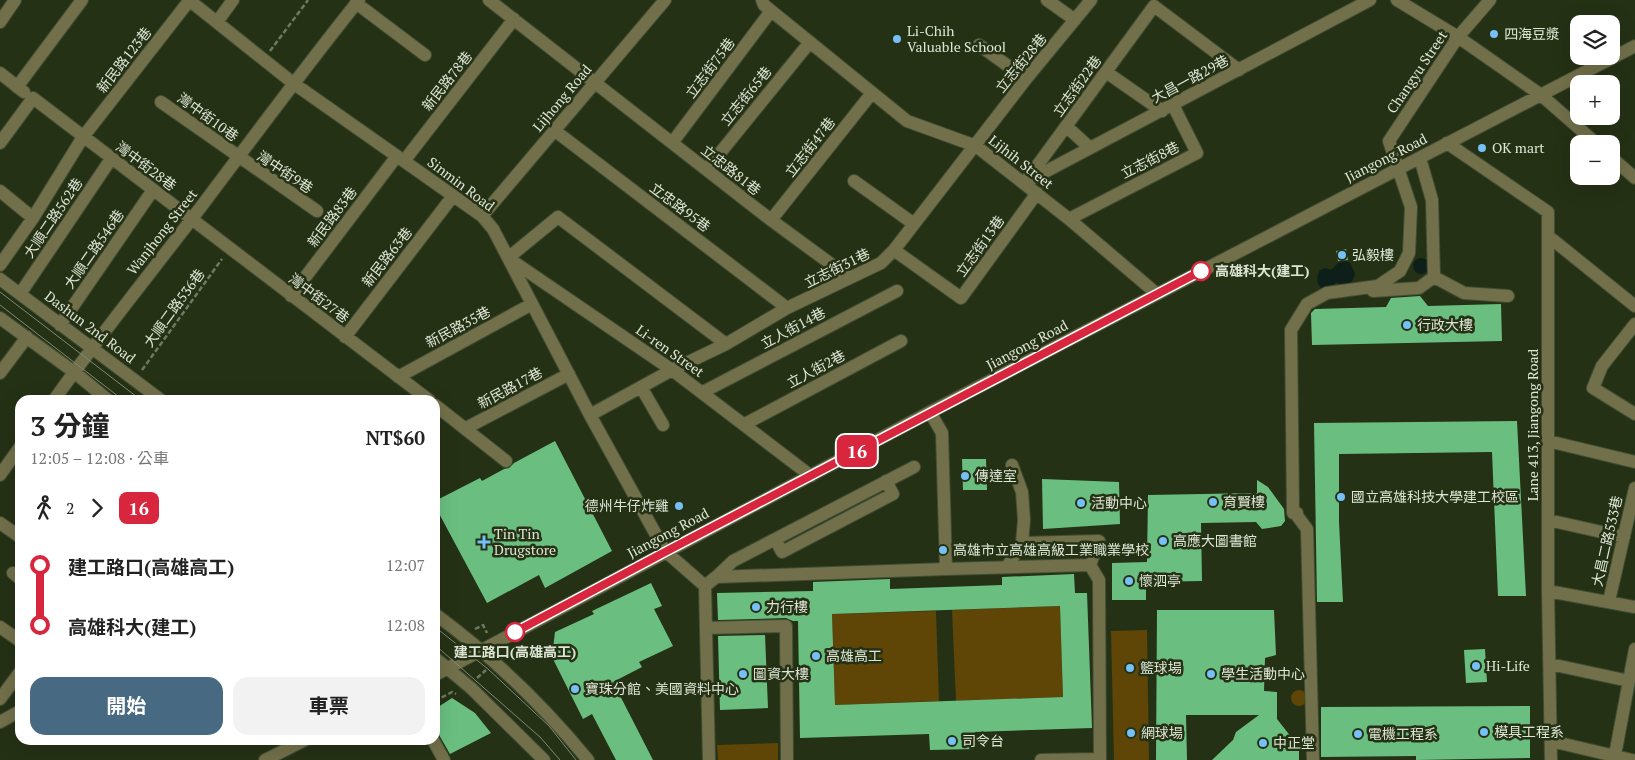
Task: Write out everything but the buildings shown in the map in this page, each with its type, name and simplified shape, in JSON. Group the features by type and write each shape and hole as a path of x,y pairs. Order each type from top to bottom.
{"street":[{"path":"0,22 15,0"},
{"path":"18,87 82,0"},
{"name":"Sinmin Road","path":"189,0 293,83 482,216 493,230 590,415 665,552"},
{"name":"新民路123巷","path":"0,265 33,218 83,137 189,0"},
{"path":"216,22 233,0"},
{"name":"立忠路81巷","path":"489,0 706,170 850,278"},
{"name":"Lijhong Road","path":"482,216 665,0"},
{"name":"Lijhih Street","path":"762,0 764,5 771,11 907,121 976,146 1070,219 1157,294"},
{"path":"1047,0 1075,20"},
{"name":"立志街28巷","path":"976,146 1026,79 1091,0"},
{"name":"大昌一路29巷","path":"1024,183 1370,0"},
{"path":"1398,0 1458,37 1542,95 1587,135"},
{"name":"Changyu Street","path":"1398,169 1389,141 1458,37 1490,0"},
{"path":"357,2 425,55"},
{"name":"Wanjhong Street","path":"58,395 91,348 357,2"},
{"name":"立志街22巷","path":"1024,183 1154,6 1239,70"},
{"name":"立志街75巷","path":"672,143 771,11"},
{"name":"新民路78巷","path":"401,159 514,19"},
{"name":"立志街65巷","path":"706,170 810,42"},
{"path":"979,45 1026,79"},
{"name":"Jiangong Road","path":"440,672 930,412 1635,46"},
{"path":"1106,72 1168,108"},
{"name":"灣中街28巷","path":"0,73 191,219"},
{"name":"立志街47巷","path":"771,220 872,93"},
{"path":"0,143 33,98"},
{"name":"灣中街10巷","path":"161,102 237,157"},
{"name":"立志街8巷","path":"1070,219 1197,152 1168,108"},
{"path":"1066,126 1090,148"},
{"name":"立忠路95巷","path":"554,130 787,308"},
{"name":"Lane 413, Jiangong Road","path":"1447,143 1548,212 1548,591 1551,760"},
{"name":"立志街31巷","path":"590,415 672,370 726,344 787,308 881,263 894,250 976,146"},
{"name":"灣中街9巷","path":"237,157 317,211"},
{"path":"1420,158 1432,200 1434,277"},
{"name":"大順二路562巷","path":"20,294 112,159"},
{"name":"新民路83巷","path":"291,296 401,159"},
{"path":"1620,165 1635,178"},
{"path":"1313,760 1307,529 1295,513 1293,513 1291,330 1307,304 1327,293 1378,286 1400,271 1408,253 1411,207 1398,169"},
{"path":"854,181 914,224"},
{"name":"大順二路546巷","path":"60,325 153,190"},
{"path":"0,191 33,218"},
{"name":"立志街13巷","path":"894,250 961,298 1037,193"},
{"name":"新民路63巷","path":"345,337 454,196"},
{"path":"508,258 558,217 726,344"},
{"name":"灣中街27巷","path":"191,219 422,395"},
{"path":"1548,236 1635,306"},
{"name":"Li-ren Street","path":"508,258 672,370 811,476"},
{"path":"1295,513 1297,513 1297,331 1302,318 1311,307 1331,297 1419,288 1434,277"},
{"path":"1434,277 1464,293 1508,296"},
{"name":"Dashun 2nd Road","path":"0,279 155,395"},
{"name":"立人街14巷","path":"702,392 897,291"},
{"name":"新民路35巷","path":"398,377 532,304"},
{"path":"0,318 74,372 102,395"},
{"path":"1635,324 1602,366 1593,388 1635,414"},
{"path":"0,373 27,337"},
{"name":"立人街2巷","path":"745,424 901,341"},
{"name":"新民路17巷","path":"466,428 569,374"},
{"path":"641,387 663,425"},
{"path":"440,409 506,461"},
{"path":"930,412 942,433 946,569"},
{"path":"1548,441 1635,462"},
{"path":"0,475 15,454"},
{"path":"1007,567 1022,543 1024,520 1022,492 1012,465"},
{"path":"705,586 733,561 914,467"},
{"path":"775,539 782,552 893,494 886,481"},
{"name":"大昌二路533巷","path":"1609,601 1624,537 1632,515 1635,488"},
{"path":"851,499 858,512"},
{"path":"812,520 820,532"},
{"path":"1548,520 1624,537"},
{"path":"0,523 15,534"},
{"path":"1022,543 1099,541 1090,564"},
{"path":"665,552 705,586 709,760"},
{"path":"716,576 1090,564"},
{"path":"1041,760 1100,760 1099,580 1090,564"},
{"path":"1548,591 1635,607"},
{"path":"440,618 496,662 553,719 588,760"},
{"path":"706,628 786,626 787,760"},
{"path":"0,627 15,638"},
{"path":"1551,741 1625,759 1629,681 1635,649"},
{"path":"440,662 471,688 544,760"},
{"path":"1550,664 1629,681"},
{"path":"2,693 15,678"},
{"path":"0,722 15,714"},
{"path":"270,759 297,745"},
{"path":"435,745 444,760"}],"path":[{"path":"263,59 308,0"},
{"name":"大順二路536巷","path":"135,379 230,249"}],"shaded area":[{"path":"1060,606 1063,697 956,701 952,610"},
{"path":"936,611 939,701 835,705 832,614"},
{"path":"1147,630 1149,760 1114,760 1111,631"},
{"path":"1296,690 1302,690 1307,695 1305,704 1296,706 1291,701 1291,695"},
{"path":"778,743 778,760 718,760 717,745"}],"water":[{"path":"1421,258 1427,260 1429,266 1427,272 1421,274 1415,272 1413,266 1415,260"},
{"path":"1346,261 1351,264 1355,274 1351,284 1336,283 1325,289 1321,288 1318,284 1320,270 1326,268 1331,270 1338,263"}],"tram line":[{"path":"0,292 134,395"},
{"path":"0,305 117,395"},
{"path":"440,631 488,669 549,726 576,760"},
{"path":"440,649 540,737 560,760"}],"bus line":[{"name":"16","path":"515,632 1201,271"}],"place":[{"name":"四海豆漿","path":"1494,34"},
{"name":"Li-Chih Valuable School","path":"897,39"},
{"name":"OK mart","path":"1482,148"},
{"name":"弘毅樓","path":"1342,255"},
{"name":"高雄科大(建工)","path":"1201,271"},
{"name":"行政大樓","path":"1407,325"},
{"name":"傳達室","path":"965,476"},
{"name":"國立高雄科技大學建工校區","path":"1341,497"},
{"name":"育賢樓","path":"1213,502"},
{"name":"活動中心","path":"1081,503"},
{"name":"德州牛仔炸雞","path":"679,506"},
{"name":"高應大圖書館","path":"1163,541"},
{"name":"Tin Tin Drugstore","path":"484,542"},
{"name":"高雄市立高雄高級工業職業學校","path":"943,550"},
{"name":"懷泗亭","path":"1129,581"},
{"name":"力行樓","path":"756,607"},
{"name":"建工路口(高雄高工)","path":"515,632"},
{"name":"高雄高工","path":"816,656"},
{"name":"Hi-Life","path":"1476,666"},
{"name":"籃球場","path":"1130,668"},
{"name":"圖資大樓","path":"743,674"},
{"name":"學生活動中心","path":"1211,674"},
{"name":"寶珠分館、美國資料中心","path":"575,689"},
{"name":"模具工程系","path":"1484,732"},
{"name":"網球場","path":"1131,733"},
{"name":"電機工程系","path":"1358,734"},
{"name":"司令台","path":"952,741"},
{"name":"中正堂","path":"1263,743"}]}
